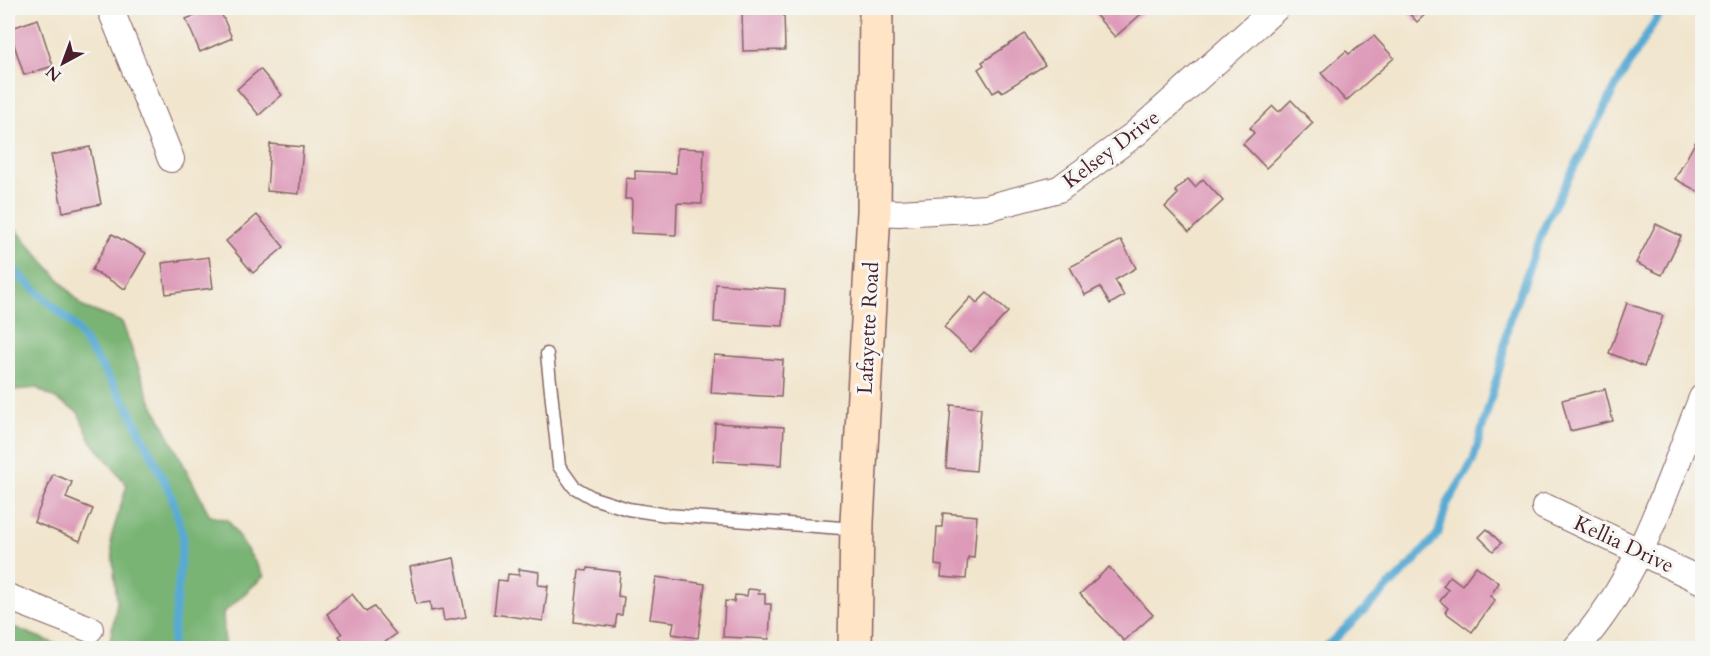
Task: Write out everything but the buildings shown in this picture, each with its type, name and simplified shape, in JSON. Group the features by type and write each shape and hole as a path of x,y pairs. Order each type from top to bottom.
{"main road":[{"name":"Lafayette Road","path":"855,648 856,529 874,212 876,8"}],"street":[{"path":"110,8 171,159"},
{"name":"Kelsey Drive","path":"874,212 898,213 986,208 1059,189 1135,134 1276,8"},
{"path":"1576,648 1600,622 1640,553 1702,398"},
{"name":"Kellia Drive","path":"1545,507 1702,581"},
{"path":"8,597 90,629"}],"lane":[{"path":"547,354 559,466 574,487 593,498 628,509 667,515 856,529"}],"green space":[{"path":"8,220 83,307 122,322 149,397 210,516 228,520 264,576 223,613 225,648 87,648 110,642 117,602 111,538 127,485 90,439 78,412 37,388 13,390 8,395"},
{"path":"8,625 66,648 8,648"}],"waterway":[{"path":"1325,648 1410,566 1438,534 1447,504 1473,461 1501,363 1508,324 1547,220 1617,84 1663,8"},
{"path":"8,265 74,325 128,407 172,497 183,536 172,648"}]}
